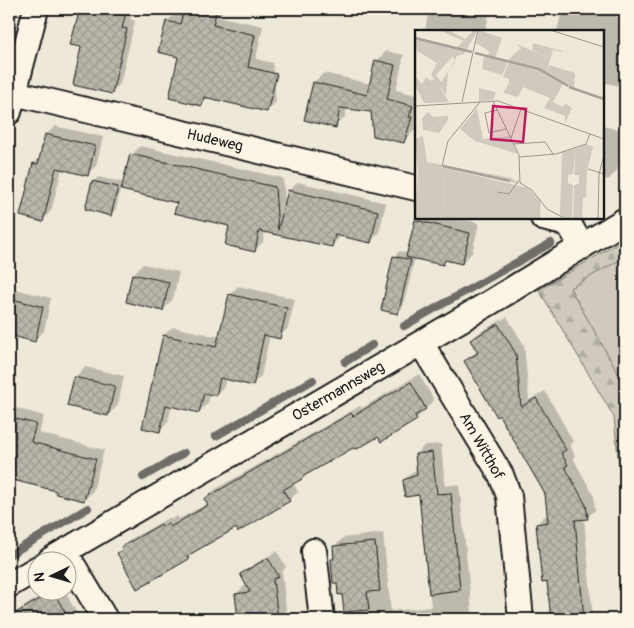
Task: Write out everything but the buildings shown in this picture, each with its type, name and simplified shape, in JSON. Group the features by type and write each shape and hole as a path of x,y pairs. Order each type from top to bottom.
{"street":[{"path":"11,102 36,9"},
{"name":"Hudeweg","path":"11,102 415,188"},
{"path":"548,219 569,224 582,247"},
{"name":"Ostermannsweg","path":"68,550 421,343 625,220"},
{"name":"Am Witthof","path":"421,343 501,475 509,496 521,619"},
{"path":"314,551 322,619"},
{"path":"9,584 28,574"},
{"path":"78,583 105,619"}],"green space":[{"path":"625,239 625,527 614,417 539,290"},
{"path":"625,257 625,385 570,288"}],"waterway":[{"path":"404,326 551,243"},
{"path":"345,362 372,345"},
{"path":"216,436 313,380"},
{"path":"143,477 184,453"},
{"path":"9,555 88,508"}]}
